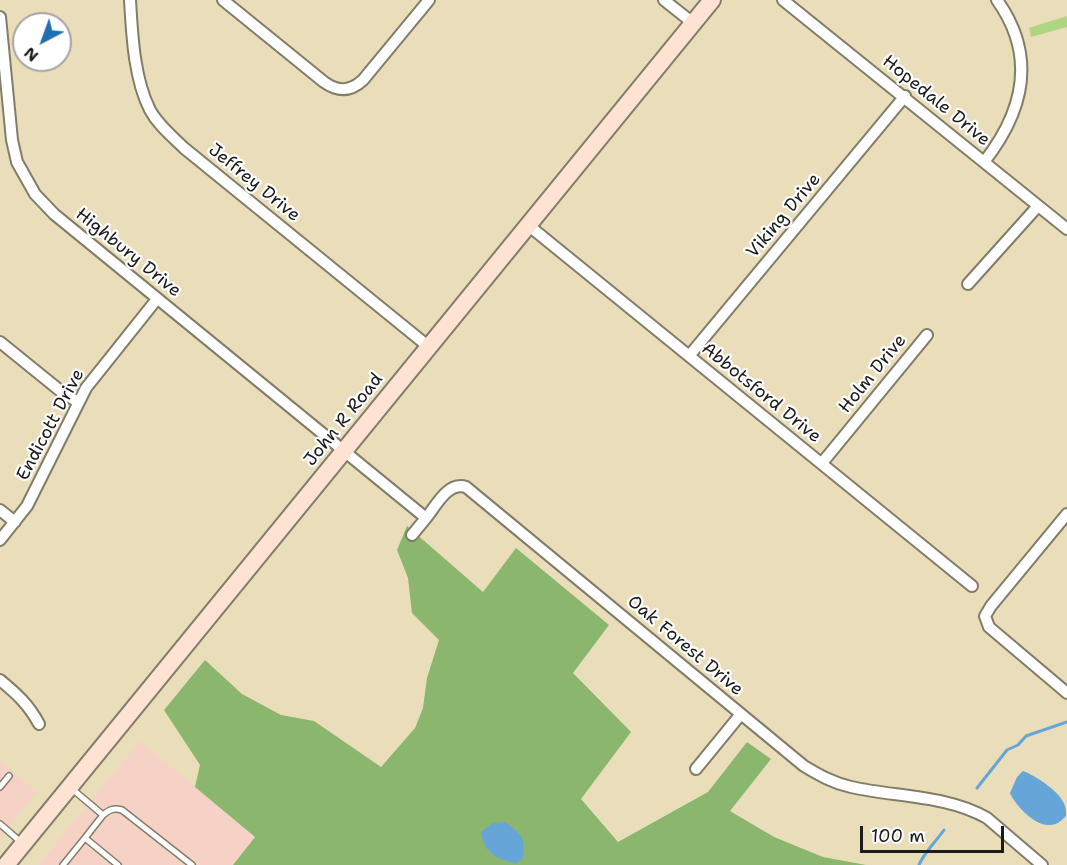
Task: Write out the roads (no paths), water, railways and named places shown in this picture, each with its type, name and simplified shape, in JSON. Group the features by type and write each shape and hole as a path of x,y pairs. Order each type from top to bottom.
{"main road":[{"name":"John R Road","path":"6,865 712,0"}],"street":[{"name":"Jeffrey Drive","path":"130,0 136,66 150,110 159,122 184,148 429,347"},
{"path":"223,0 324,82 343,90 352,88 363,81 429,0"},
{"path":"664,0 693,23"},
{"name":"Hopedale Drive","path":"783,0 1067,229"},
{"path":"984,162 1009,125 1022,83 1017,37 998,0"},
{"name":"Highbury Drive","path":"0,17 12,140 17,162 35,194 54,214 344,451"},
{"name":"Viking Drive","path":"689,356 904,96"},
{"path":"968,284 1038,206"},
{"name":"Abbotsford Drive","path":"528,225 972,586"},
{"name":"Endicott Drive","path":"0,540 32,497 78,402 92,380 157,299"},
{"name":"Holm Drive","path":"822,463 927,335"},
{"path":"0,342 63,393 78,402"},
{"path":"344,451 426,519"},
{"name":"Oak Forest Drive","path":"412,534 451,489 458,486 466,487 804,765 828,780 849,787 956,805 978,813 1042,865"},
{"path":"0,510 15,522"},
{"path":"1067,514 991,606 986,616 989,627 1067,693"},
{"path":"0,680 21,697 39,724"},
{"path":"696,769 741,714"}],"lane":[{"path":"0,787 9,776"},
{"path":"69,787 103,815"},
{"path":"63,865 103,815 116,808 122,810 192,865"},
{"path":"0,824 24,844"},
{"path":"85,838 118,865"}],"water":[{"path":"1023,771 1059,795 1066,811 1066,816 1061,821 1049,825 1038,822 1016,803 1010,793 1017,777"},
{"path":"505,822 519,833 523,841 523,858 517,863 503,860 493,854 488,850 483,839 481,832 493,823"}],"waterway":[{"path":"977,788 1007,750 1018,745 1026,736 1067,722"},
{"path":"919,865 944,830"}]}
